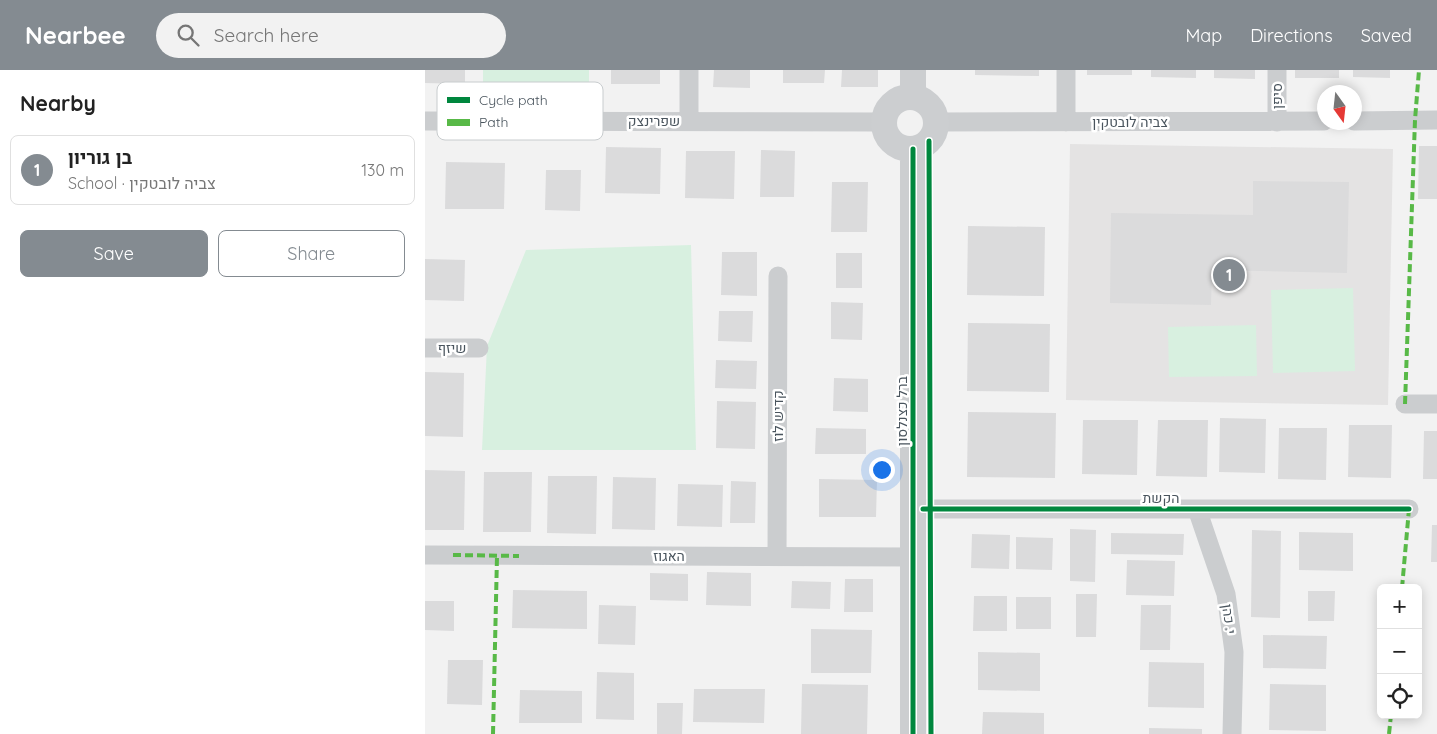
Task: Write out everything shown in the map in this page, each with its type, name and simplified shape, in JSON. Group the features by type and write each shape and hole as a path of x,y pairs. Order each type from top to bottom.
{"street":[{"path":"689,70 689,121"},
{"path":"913,70 913,97"},
{"path":"1066,70 1066,122"},
{"name":"סיפן","path":"1277,70 1277,122"},
{"path":"913,97 930,105 936,122 934,133 929,141 913,149 896,145 889,139 884,122 889,107 896,101 913,97"},
{"path":"1362,121 1437,120"},
{"name":"שפרינצק","path":"603,121 884,122"},
{"name":"צביה לובטקין","path":"936,122 1317,122"},
{"name":"ברל כצנלסון","path":"913,149 913,734"},
{"name":"קדיש לוז","path":"777,556 778,276"},
{"name":"שיזף","path":"425,348 479,348"},
{"path":"1405,404 1437,404"},
{"name":"הקשת","path":"913,509 1409,509"},
{"name":"י. כהן","path":"1197,509 1225,594 1234,652 1231,734"},
{"name":"האגוז","path":"425,555 913,557"}],"shaded area":[{"path":"1070,144 1393,149 1388,405 1066,400"}],"green space":[{"path":"483,70 589,70 589,82 483,82"},
{"path":"691,245 696,450 482,450 487,346 526,250"},
{"path":"1353,288 1355,371 1273,373 1271,290"},
{"path":"1256,325 1257,376 1169,377 1168,327"}],"building":[{"path":"425,70 465,70 465,82 425,83"},
{"path":"611,70 660,70 660,84 611,84"},
{"path":"714,70 750,70 750,88 713,87"},
{"path":"783,70 825,70 824,83 783,83"},
{"path":"842,70 878,70 878,87 841,87"},
{"path":"975,70 1039,70 1039,76 975,75"},
{"path":"1087,70 1132,70 1132,75 1087,75"},
{"path":"1151,70 1196,70 1196,78 1151,77"},
{"path":"1214,70 1255,70 1255,79 1214,78"},
{"path":"1295,70 1339,70 1339,78 1295,78"},
{"path":"1353,70 1390,70 1390,78 1353,77"},
{"path":"1419,146 1437,146 1437,199 1418,199"},
{"path":"606,147 661,148 660,194 605,193"},
{"path":"761,150 795,151 794,197 760,197"},
{"path":"686,151 735,151 734,199 685,198"},
{"path":"446,162 505,163 504,209 445,209"},
{"path":"546,170 581,170 580,211 545,210"},
{"path":"1253,181 1349,182 1347,273 1212,270 1211,305 1110,303 1111,213 1253,215"},
{"path":"832,182 868,182 867,232 831,232"},
{"path":"968,226 1045,227 1044,296 967,295"},
{"path":"722,252 757,252 757,296 721,295"},
{"path":"836,253 862,253 862,288 836,288"},
{"path":"425,259 465,260 464,301 425,300"},
{"path":"831,302 863,303 862,340 831,339"},
{"path":"719,311 753,311 752,342 718,341"},
{"path":"968,323 1050,324 1049,392 967,391"},
{"path":"716,360 757,361 756,389 715,388"},
{"path":"425,372 464,373 463,437 425,436"},
{"path":"834,378 868,379 868,412 833,411"},
{"path":"717,401 756,402 755,449 716,448"},
{"path":"968,412 1056,413 1055,478 967,477"},
{"path":"1220,418 1266,419 1265,473 1219,472"},
{"path":"1083,420 1138,420 1137,475 1082,474"},
{"path":"1158,420 1208,420 1207,477 1156,476"},
{"path":"1349,425 1392,425 1391,478 1348,477"},
{"path":"816,428 866,429 866,454 815,454"},
{"path":"1279,428 1327,428 1326,480 1278,479"},
{"path":"1424,431 1437,431 1437,479 1423,479"},
{"path":"425,470 465,471 464,530 425,530"},
{"path":"484,472 532,472 531,532 483,532"},
{"path":"548,476 597,476 596,534 547,533"},
{"path":"613,477 656,478 655,530 612,529"},
{"path":"819,479 877,480 876,517 819,517"},
{"path":"731,481 756,482 755,523 730,523"},
{"path":"678,484 723,485 722,527 677,526"},
{"path":"1432,525 1437,525 1437,562 1431,562"},
{"path":"1070,529 1096,530 1095,582 1070,581"},
{"path":"1252,530 1281,531 1280,618 1251,617"},
{"path":"1299,532 1353,533 1353,571 1299,570"},
{"path":"1111,533 1184,534 1183,555 1111,554"},
{"path":"972,534 1010,535 1009,569 971,568"},
{"path":"1016,537 1053,538 1052,570 1016,569"},
{"path":"1127,560 1175,561 1174,596 1126,595"},
{"path":"707,572 751,573 751,606 706,605"},
{"path":"650,573 688,574 688,601 650,600"},
{"path":"845,579 873,579 873,612 844,612"},
{"path":"792,581 831,582 830,609 791,608"},
{"path":"513,590 587,591 587,629 512,628"},
{"path":"1308,591 1335,591 1334,621 1308,621"},
{"path":"1076,594 1097,594 1096,637 1076,637"},
{"path":"974,596 1007,596 1007,631 973,631"},
{"path":"1016,597 1051,597 1051,629 1016,629"},
{"path":"425,601 454,601 454,631 425,630"},
{"path":"599,605 636,606 635,645 598,644"},
{"path":"1141,605 1171,605 1170,650 1140,650"},
{"path":"811,629 872,630 871,673 811,673"},
{"path":"1263,635 1327,636 1326,669 1263,668"},
{"path":"978,652 1040,653 1040,691 978,690"},
{"path":"448,660 483,660 482,705 447,704"},
{"path":"1149,662 1204,663 1204,708 1148,707"},
{"path":"597,672 634,673 634,720 596,719"},
{"path":"802,684 868,685 867,734 801,734"},
{"path":"1270,684 1326,685 1326,731 1269,730"},
{"path":"694,689 765,689 764,723 693,722"},
{"path":"520,690 582,691 582,723 519,723"},
{"path":"657,703 683,703 682,734 657,734"},
{"path":"983,712 1044,713 1044,734 982,734"},
{"path":"1149,728 1202,729 1202,734 1149,734"}],"marked path":[{"path":"1405,404 1415,120 1419,70"},
{"path":"1402,584 1409,509"},
{"path":"453,555 519,556"},
{"path":"493,734 497,556"},
{"path":"1389,734 1391,719"}],"cycle path":[{"path":"929,141 931,734"},
{"path":"913,149 913,734"},
{"path":"923,509 1409,509"}],"place":[{"name":"בן גוריון","path":"1229,275"}]}
